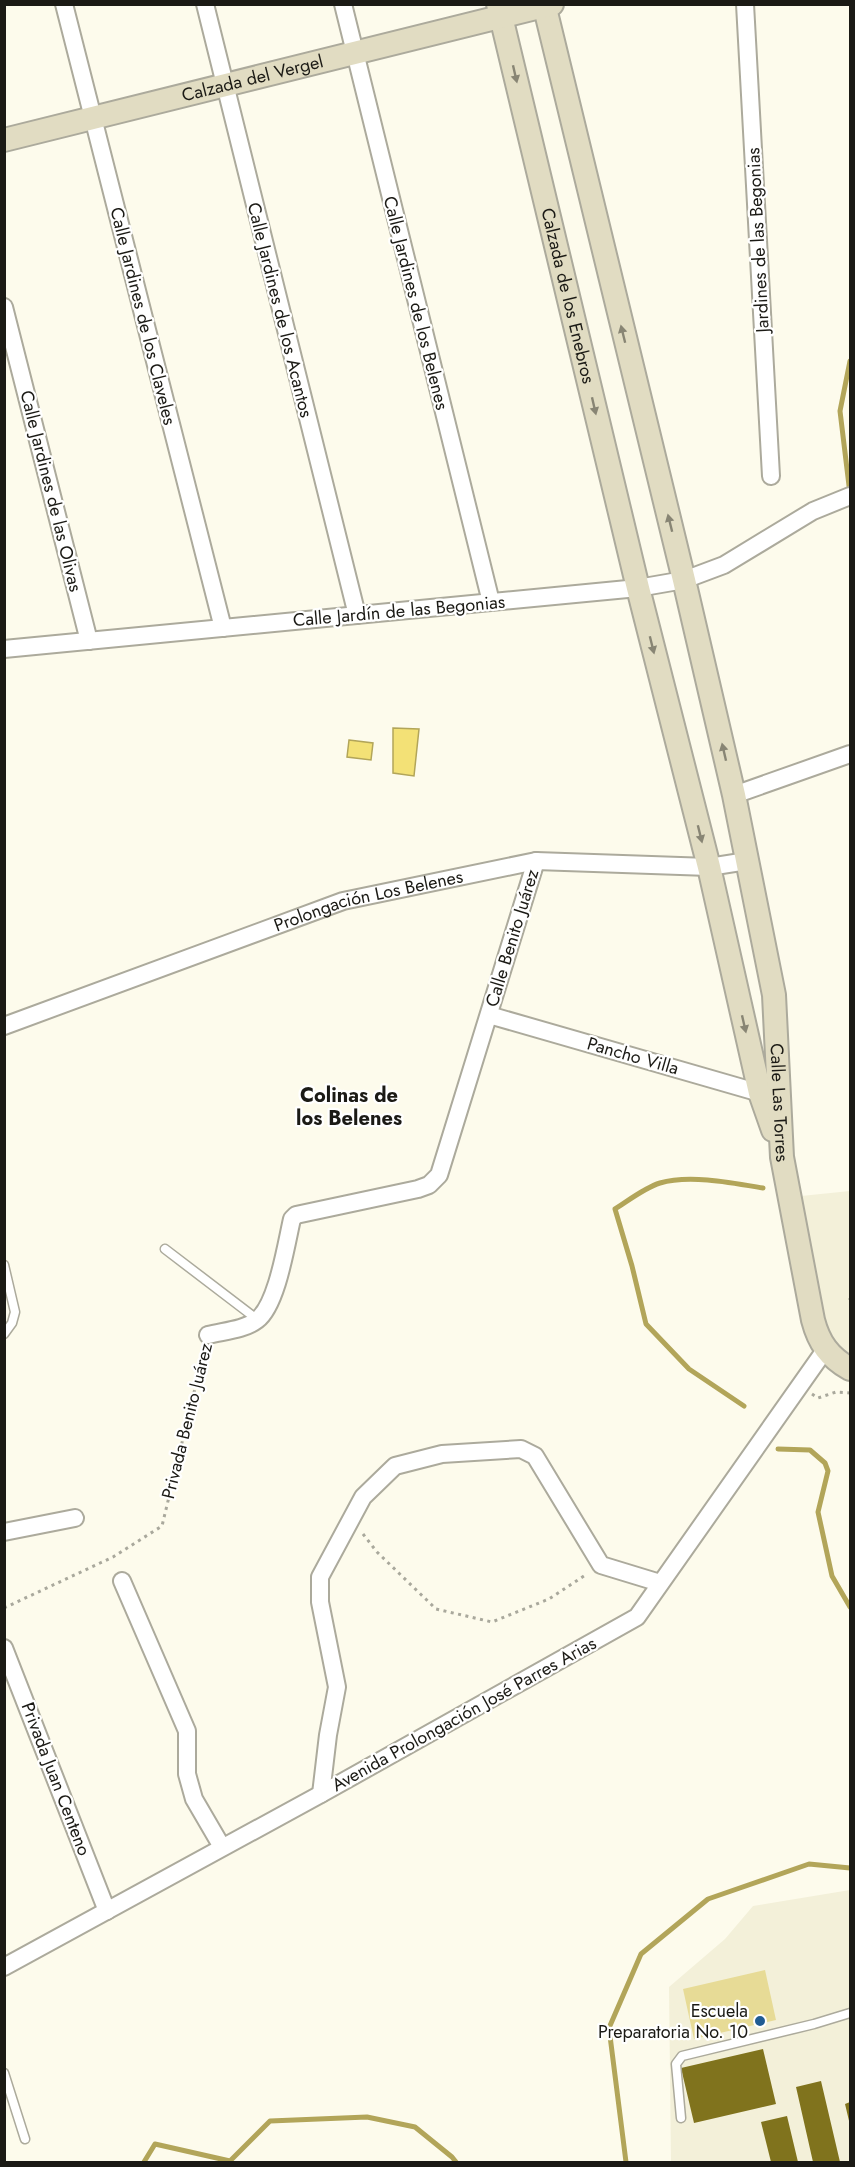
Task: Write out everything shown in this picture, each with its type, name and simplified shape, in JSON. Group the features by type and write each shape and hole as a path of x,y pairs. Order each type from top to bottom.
{"main road":[{"name":"Calzada del Vergel","path":"4,140 354,54 500,11 546,5"},
{"path":"546,5 684,580"},
{"name":"Calzada de los Enebros","path":"500,11 638,588"},
{"name":"Calle Las Torres","path":"684,580 734,795 774,995 770,1093"},
{"name":"Calle Las Torres","path":"638,588 709,867 770,1093 813,1320 817,1335 825,1350"},
{"path":"825,1350 850,1369"}],"street":[{"name":"Calle Jardines de los Claveles","path":"64,4 223,628"},
{"name":"Calle Jardines de los Acantos","path":"205,4 357,615"},
{"name":"Calle Jardines de los Belenes","path":"343,4 491,602"},
{"name":"Jardines de las Begonias","path":"745,4 771,476"},
{"name":"Calle Jardines de las Olivas","path":"4,307 89,641"},
{"name":"Calle Jardín de las Begonias","path":"4,649 638,588 684,580 724,565 813,511 850,496"},
{"path":"734,795 850,754"},
{"name":"Prolongación Los Belenes","path":"4,1026 343,901 536,861 709,867 747,861"},
{"name":"Calle Benito Juárez","path":"489,1015 536,861"},
{"path":"258,1320 271,1305 292,1220 296,1215 418,1189 429,1185 439,1175 489,1015"},
{"name":"Pancho Villa","path":"489,1015 770,1093"},
{"name":"Privada Benito Juárez","path":"208,1335 247,1326 258,1320"},
{"name":"Avenida Prolongación José Parres Arias","path":"4,1967 321,1794 637,1617 825,1350"},
{"path":"321,1794 328,1735 337,1687 320,1602 320,1577 363,1497 395,1466 442,1454 521,1449 535,1456 601,1564 660,1583"},
{"path":"4,1532 75,1518"},
{"path":"122,1581 187,1731 187,1774 194,1799 222,1847"},
{"name":"Privada Juan Centeno","path":"4,1648 107,1911"}],"lane":[{"path":"165,1249 258,1320"},
{"path":"4,1265 15,1312 12,1323 4,1334"},
{"path":"681,2118 676,2064 682,2056 850,2013"},
{"path":"4,2073 25,2139"}],"path":[{"name":"Privada Benito Juárez","path":"4,1608 113,1557 162,1526 208,1335"},
{"path":"801,1386 818,1398 836,1392 850,1393"},
{"path":"351,1521 377,1552 436,1609 492,1622 549,1599 601,1564"}],"shaded area":[{"path":"393,728 419,729 414,776 393,773"},
{"path":"349,740 373,743 371,760 347,757"},
{"path":"850,1191 850,1365 828,1333 801,1196"},
{"name":"Escuela Preparatoria No. 10","path":"850,1890 850,2162 671,2162 669,1987 725,1939 753,1906"},
{"path":"765,1970 776,2020 694,2039 683,1989"}],"building":[{"path":"763,2049 776,2104 694,2123 681,2068"},
{"path":"821,2081 840,2162 813,2162 796,2087"},
{"path":"850,2102 850,2125 845,2104"},
{"path":"787,2116 798,2162 771,2162 761,2122"}],"waterway":[{"path":"850,361 840,411 850,494"},
{"path":"744,1406 689,1369 646,1324 615,1209 648,1188 672,1180 712,1180 763,1188"},
{"path":"778,1449 810,1450 825,1463 828,1471 818,1512 832,1576 850,1607"},
{"path":"626,2162 609,2028 641,1954 708,1899 809,1864 850,1868"},
{"path":"144,2162 155,2144 230,2161 270,2121 367,2117 415,2127 456,2162"}],"place":[{"name":"Escuela Preparatoria No. 10","path":"760,2021"}],"district":[{"name":"Colinas de los Belenes","path":"349,1106"}]}
